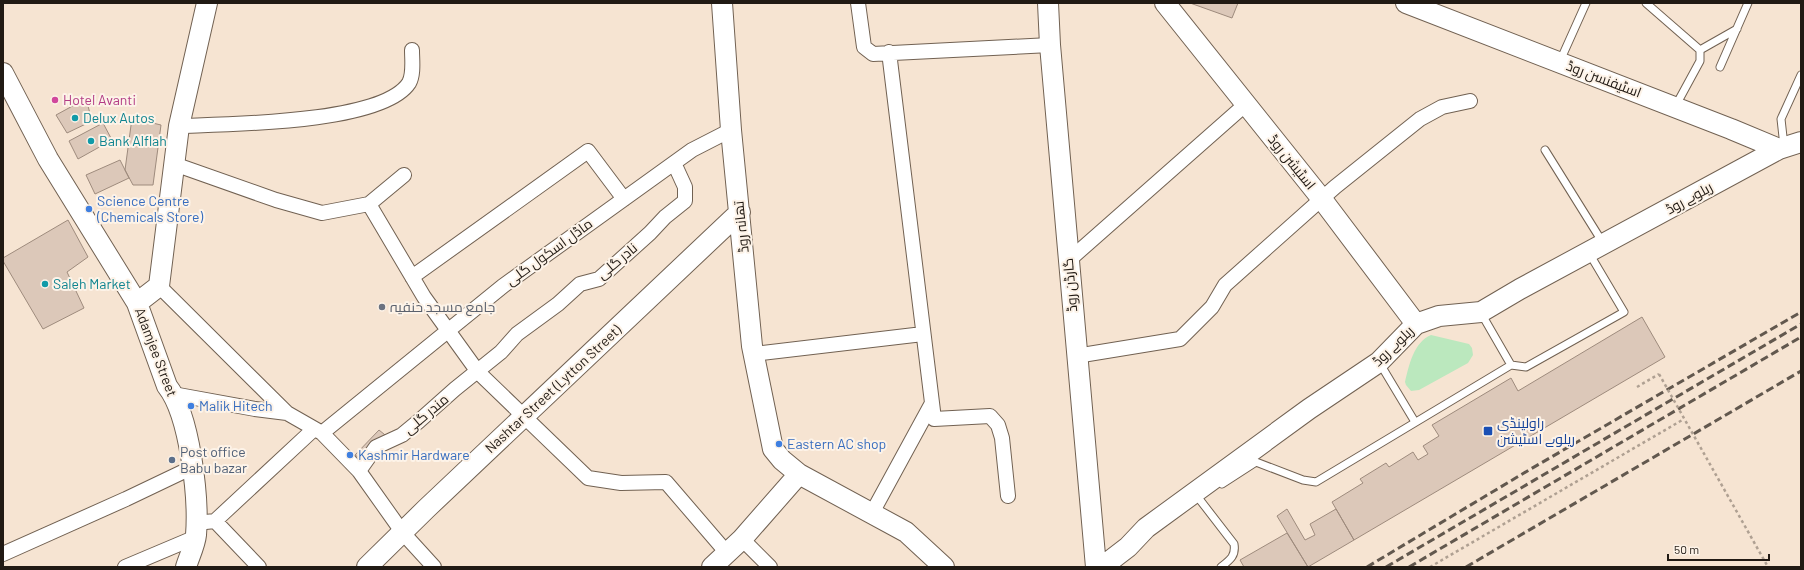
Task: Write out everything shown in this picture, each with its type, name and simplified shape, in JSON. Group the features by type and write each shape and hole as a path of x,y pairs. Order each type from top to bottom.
{"street":[{"path":"137,303 159,286 179,126 207,3"},
{"name":"تھانہ روڈ","path":"722,3 730,130 740,212 753,354 773,449 782,460 799,474"},
{"path":"858,3 864,47 873,54 1050,45"},
{"name":"گارڈن روڈ","path":"1048,3 1050,45 1076,356 1096,567"},
{"name":"اسٹیشن روڈ","path":"1165,3 1321,198 1416,324"},
{"name":"اسٹیفنسن روڈ","path":"1406,3 1433,10 1559,62 1675,107 1788,146"},
{"path":"179,126 295,120 334,116 373,104 396,95 408,84 412,78 412,50"},
{"path":"889,52 934,419 990,416 998,425 1002,438 1008,496"},
{"name":"Adamjee Street","path":"3,73 48,159 137,303 167,386 173,394 193,467 202,527 186,567"},
{"path":"1076,356 1180,339 1212,307 1225,285 1321,198 1420,119 1442,107 1470,101"},
{"path":"1068,261 1246,104"},
{"name":"ماڈل اسکول گلی","path":"202,527 318,431 503,286 692,150 730,130"},
{"name":"ریلوے روڈ","path":"1102,567 1128,547 1146,528 1309,409 1379,362 1416,324 1439,316 1480,312 1788,146"},
{"path":"412,277 588,151 624,199"},
{"name":"نادر گلی","path":"478,372 501,352 517,334 558,304 580,284 599,279 650,233 665,217 685,201 685,186 674,163"},
{"path":"174,164 276,200 322,213 369,204 404,175"},
{"path":"369,204 412,277 447,330 478,372 524,417 588,478 621,483 666,482 727,552"},
{"name":"Nashtar Street (Lytton Street)","path":"368,567 740,212"},
{"path":"159,286 287,412 318,431 359,472 403,533 434,567"},
{"path":"753,354 923,334"},
{"name":"مندر گلی","path":"359,472 376,447 408,430 455,389 478,372"},
{"path":"173,394 255,409 287,412"},
{"path":"872,513 932,403"},
{"path":"3,554 126,499 193,467"},
{"path":"712,567 742,539 799,474 906,532 944,567"},
{"path":"125,567 202,527 259,567"},
{"path":"742,539 770,567"}],"lane":[{"path":"1559,62 1586,3"},
{"path":"1646,3 1700,50 1700,61 1675,107"},
{"path":"1720,67 1738,29 1748,3"},
{"path":"1700,50 1738,29"},
{"path":"1788,146 1781,119 1801,75"},
{"path":"1217,488 1256,462 1303,480 1316,482 1511,365 1526,367 1624,312 1597,248 1545,150"},
{"path":"1480,312 1511,365"},
{"path":"1379,362 1415,422"},
{"path":"1200,500 1234,544 1234,556 1221,567"},
{"path":"1128,547 1152,534"}],"path":[{"path":"1637,387 1659,374 1768,567"},
{"path":"1430,567 1684,419"}],"green space":[{"path":"1431,335 1469,344 1472,348 1473,355 1468,363 1419,390 1411,391 1405,382 1413,355 1420,343"}],"building":[{"path":"1190,3 1238,3 1232,18"},
{"name":"Delux Autos","path":"78,103 88,106 92,121 67,133 56,115"},
{"path":"132,118 161,125 153,185 133,185 125,170"},
{"name":"Bank Alflah","path":"103,123 112,140 78,159 69,141"},
{"path":"120,160 129,178 95,194 86,175"},
{"name":"Saleh Market","path":"68,220 88,257 67,272 84,308 43,329 3,261 3,258"},
{"name":"راولپنڈی ریلوے اسٹیشن","path":"1642,317 1665,357 1354,540 1332,502 1363,483 1360,479 1386,463 1389,467 1413,452 1418,460 1428,454 1423,446 1439,436 1432,425 1511,378 1518,391"},
{"path":"379,430 390,439 363,461 355,455"},
{"path":"1287,509 1305,540 1315,535 1310,524 1336,509 1354,540 1308,567 1277,516"},
{"path":"1287,533 1308,567 1244,567 1240,560"}],"railway":[{"path":"1367,567 1529,470 1801,312"},
{"path":"1386,567 1801,324"},
{"path":"1409,567 1801,337"},
{"path":"1466,567 1801,371"}],"place":[{"name":"Hotel Avanti","path":"55,100"},
{"name":"Delux Autos","path":"75,118"},
{"name":"Bank Alflah","path":"91,141"},
{"name":"Science Centre (Chemicals Store)","path":"89,209"},
{"name":"Saleh Market","path":"45,284"},
{"name":"جامع مسجد حنفیہ","path":"382,307"},
{"name":"Malik Hitech","path":"191,406"},
{"name":"راولپنڈی ریلوے اسٹیشن","path":"1488,431"},
{"name":"Eastern AC shop","path":"779,444"},
{"name":"Kashmir Hardware","path":"350,455"},
{"name":"Post office Babu bazar","path":"172,460"}]}
